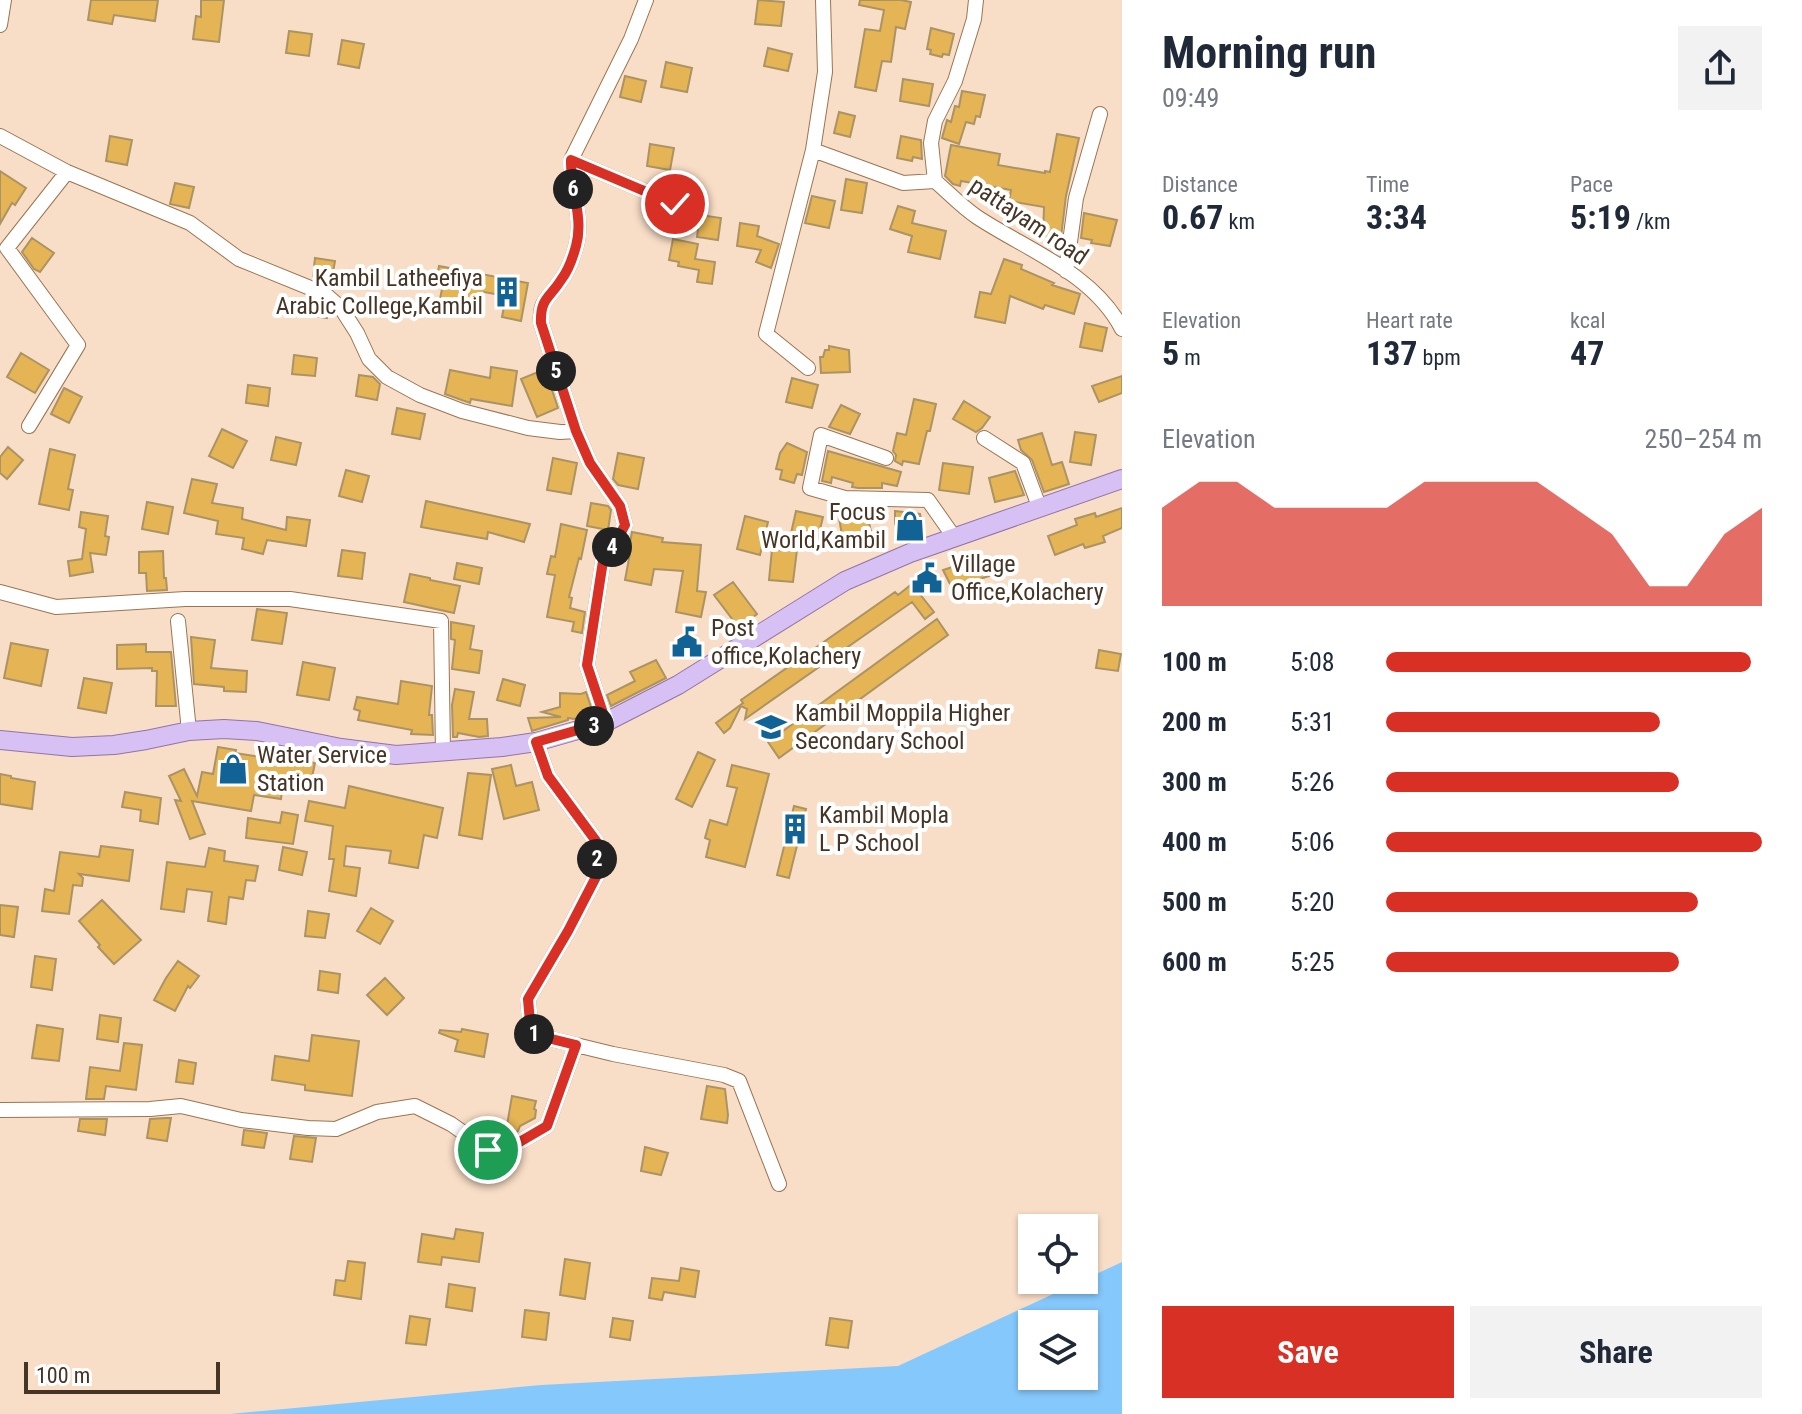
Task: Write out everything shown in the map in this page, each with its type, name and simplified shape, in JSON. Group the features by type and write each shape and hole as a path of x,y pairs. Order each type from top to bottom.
{"main road":[{"path":"0,740 72,747 224,729 257,731 341,748 396,755 536,742 606,722 678,685 845,581 910,553 1122,479"}],"street":[{"path":"0,25 4,0"},
{"path":"606,722 587,665 603,561 625,525 620,506 590,463 576,431 541,323 540,310 561,280 576,246 579,227 570,175 571,160 631,39 646,0"},
{"path":"808,368 766,334 813,150 825,72 823,0"},
{"path":"935,181 931,143 935,121 955,81 974,19 976,0"},
{"path":"1066,271 1076,198 1100,114"},
{"path":"0,136 67,172 190,223 239,259 325,294 341,308 369,359 387,377 420,395 462,411 528,428 576,431"},
{"name":"pattayam road","path":"813,150 903,183 935,181 975,216 1066,271 1113,312 1122,329"},
{"path":"571,160 675,204"},
{"path":"29,426 78,345 7,248 67,172"},
{"path":"886,458 821,435 810,488 845,498 928,500 954,537"},
{"path":"984,438 1023,463 1040,509"},
{"path":"0,592 56,607 185,599 290,599 441,621 443,752"},
{"path":"178,621 189,731"},
{"path":"536,742 548,776 596,841 597,875 528,999 531,1034 613,1054 724,1075 739,1081 779,1184"},
{"path":"0,1110 181,1106 241,1120 336,1129 377,1112 415,1106 451,1124 488,1150 511,1147 547,1126 576,1045"}],"water":[{"path":"1122,1262 1122,1414 230,1414 541,1385 898,1366 1018,1310 1018,1390 1098,1390 1098,1310 1019,1310 1053,1294 1098,1294 1098,1273"}],"building":[{"path":"91,0 158,0 155,21 114,15 112,24 88,20"},
{"path":"201,0 224,0 219,42 193,39 196,16 201,17"},
{"path":"758,0 784,2 781,26 755,24"},
{"path":"860,0 911,2 905,29 896,27 891,62 882,61 876,91 855,87 865,29 880,31 884,10 859,5"},
{"path":"931,28 954,34 949,55 930,54 931,50 927,49"},
{"path":"289,31 312,34 309,56 286,53"},
{"path":"342,40 364,44 359,68 338,64"},
{"path":"768,48 792,54 788,71 764,66"},
{"path":"666,62 692,68 687,92 661,87"},
{"path":"625,76 646,81 641,102 620,97"},
{"path":"903,79 933,84 929,106 900,101"},
{"path":"962,91 985,95 980,117 976,116 974,124 966,122 959,144 942,138 947,120 951,122 955,106 959,107"},
{"path":"839,112 855,116 850,137 834,133"},
{"path":"1057,134 1079,138 1066,196 1061,237 1043,236 1044,207 1009,201 1011,190 961,181 960,186 945,176 951,145 1000,154 998,165 1050,172"},
{"path":"110,136 132,140 127,165 106,161"},
{"path":"901,136 921,140 922,159 897,158"},
{"path":"650,144 674,148 670,170 647,166"},
{"path":"0,171 26,188 15,205 12,203 0,224"},
{"path":"846,179 867,183 862,213 841,210"},
{"path":"175,183 194,187 189,208 170,204"},
{"path":"812,196 835,201 829,228 805,223"},
{"path":"898,206 915,211 912,223 946,231 940,259 908,252 912,236 890,229"},
{"path":"1084,213 1117,220 1110,246 1081,238"},
{"path":"700,215 721,218 718,240 697,237"},
{"path":"740,223 759,226 757,236 779,244 771,268 756,262 761,250 737,246"},
{"path":"32,238 54,253 40,272 34,269 22,252"},
{"path":"673,239 698,244 695,259 715,262 712,284 697,282 699,270 678,266 679,262 669,260"},
{"path":"315,258 335,261 332,278 313,276"},
{"path":"1004,259 1022,265 1021,269 1054,283 1052,285 1080,294 1074,314 1045,305 1043,309 1010,296 1005,323 975,317 980,292 991,294"},
{"name":"Kambil Latheefiya Arabic College,Kambil","path":"439,266 528,283 521,321 502,317 506,296 484,292 470,315 459,307 439,304 443,284 436,282"},
{"path":"306,298 329,310 327,318 303,314"},
{"path":"1085,323 1107,328 1102,351 1080,347"},
{"path":"829,346 849,350 850,372 821,373 820,357 823,357 825,350 829,350"},
{"path":"21,353 49,370 35,393 7,377"},
{"path":"294,355 317,358 315,376 292,374"},
{"path":"491,367 517,371 512,406 471,399 470,403 445,394 450,370 490,378"},
{"path":"545,369 558,408 537,417 521,379"},
{"path":"359,375 373,377 380,384 377,400 356,396"},
{"path":"1122,376 1122,393 1099,402 1092,386"},
{"path":"792,378 818,385 812,408 786,402"},
{"path":"248,385 270,388 268,406 246,403"},
{"path":"64,388 82,397 69,423 51,414"},
{"path":"914,399 936,404 919,464 903,461 902,465 895,461 893,451 897,433 906,435"},
{"path":"964,401 990,417 976,432 953,419"},
{"path":"841,405 860,414 850,434 829,427"},
{"path":"397,408 425,414 420,439 392,434"},
{"path":"222,429 247,441 233,468 209,456"},
{"path":"1075,432 1096,435 1091,465 1070,462"},
{"path":"1042,433 1052,465 1062,462 1069,484 1044,492 1032,460 1021,450 1018,440"},
{"path":"276,437 301,443 296,465 271,460"},
{"path":"787,443 807,452 802,475 797,474 794,483 780,479 782,470 776,469 780,453"},
{"path":"8,447 23,460 7,479 0,473 0,457"},
{"path":"50,449 75,455 68,489 73,490 69,510 39,504"},
{"path":"828,451 901,472 897,486 882,483 882,488 858,488 852,487 853,483 832,477 831,483 822,481"},
{"path":"618,453 644,458 638,489 618,485 613,479"},
{"path":"553,458 577,463 571,494 547,490"},
{"path":"943,463 973,467 969,494 939,490"},
{"path":"346,470 369,476 362,502 339,496"},
{"path":"1015,471 1024,495 995,502 989,478"},
{"path":"192,479 217,484 212,503 243,508 242,519 286,530 287,517 310,520 306,546 267,540 263,554 242,549 244,538 216,534 218,521 184,513"},
{"path":"426,501 530,524 524,542 488,532 487,539 421,527"},
{"path":"147,502 173,507 168,534 142,529"},
{"path":"591,503 608,506 611,510 608,530 587,526"},
{"path":"1122,508 1122,528 1103,536 1105,542 1085,548 1083,544 1055,555 1048,536 1077,525 1075,519 1095,513 1096,517"},
{"path":"796,511 823,517 816,546 798,542 793,582 769,580 772,549 787,551"},
{"name":"Focus World,Kambil","path":"895,511 920,514 923,529 903,538 895,524"},
{"path":"81,512 108,516 106,555 90,553 93,572 70,576 68,561 82,559 86,529 79,527"},
{"path":"867,513 873,541 844,547 839,518"},
{"path":"745,516 768,522 760,555 737,549"},
{"path":"561,524 587,530 569,597 572,598 570,608 585,612 582,633 572,631 574,622 547,617 555,575 547,574 551,556 555,557"},
{"path":"632,532 663,538 662,542 701,545 697,591 706,592 701,617 676,612 683,571 654,569 651,585 625,580"},
{"path":"342,550 365,553 362,579 338,576"},
{"path":"163,551 167,590 147,591 146,573 139,573 139,552"},
{"path":"982,557 989,576 952,588 943,570"},
{"path":"457,563 482,568 479,584 454,579"},
{"path":"410,574 460,586 454,613 404,602"},
{"path":"733,582 757,614 739,628 714,595"},
{"path":"912,584 934,612 925,619 912,602 745,719 747,709 741,706 730,728 724,733 716,723 743,703 741,700 895,592 898,595"},
{"path":"257,609 287,613 282,644 252,640"},
{"path":"937,619 948,635 779,758 768,742"},
{"path":"451,622 474,626 470,649 482,651 479,673 452,669 455,640 451,639"},
{"path":"191,637 215,640 211,668 247,671 246,692 194,684"},
{"path":"11,643 48,650 41,686 4,678"},
{"path":"146,644 146,652 171,652 176,706 156,706 157,671 152,671 152,668 117,669 117,645"},
{"path":"1099,650 1121,654 1118,671 1096,668"},
{"path":"656,660 666,678 611,706 607,695 635,681 630,672"},
{"path":"303,662 335,668 329,700 297,695"},
{"path":"84,678 112,683 106,713 78,708"},
{"path":"503,679 525,685 520,706 497,700"},
{"path":"401,681 432,686 429,715 432,715 433,735 411,734 412,730 358,720 360,711 354,709 357,697 398,704"},
{"path":"455,689 474,692 469,719 487,719 488,736 458,733 457,737 453,737"},
{"path":"586,692 593,713 532,731 528,718 561,717 542,712 560,707 560,693"},
{"path":"218,747 236,750 235,753 315,763 310,787 283,782 281,799 254,795 251,811 192,801 205,834 190,839 175,800 181,801 169,776 184,769 197,796 202,772 213,774"},
{"path":"698,752 715,760 692,807 676,799"},
{"path":"511,765 516,786 532,782 539,810 504,819 492,769"},
{"path":"732,765 769,774 745,867 706,857 710,840 705,838 710,820 727,825 737,788 727,786"},
{"path":"468,773 491,775 482,839 459,835"},
{"path":"0,774 35,782 32,809 0,804"},
{"path":"349,786 443,808 437,838 424,835 418,868 389,863 391,851 346,846 344,866 360,868 356,896 329,891 334,859 329,859 333,826 305,821 309,801 345,808"},
{"path":"125,792 161,798 158,824 140,821 141,810 122,807"},
{"path":"794,806 806,809 789,878 777,875"},
{"path":"282,812 298,815 293,844 246,838 248,818 280,823"},
{"path":"101,846 133,850 129,881 79,874 83,878 82,886 73,885 69,914 42,911 45,889 54,891 60,852 99,857"},
{"path":"283,847 307,852 302,875 279,870"},
{"path":"209,848 225,851 224,861 258,866 255,881 246,880 243,899 229,897 226,924 208,921 212,892 187,889 184,912 161,909 167,862 205,867"},
{"path":"102,900 141,940 114,964 79,921"},
{"path":"0,905 18,907 14,937 0,935"},
{"path":"371,908 393,921 380,944 357,931"},
{"path":"308,911 329,914 325,938 305,936"},
{"path":"35,956 56,959 52,990 31,987"},
{"path":"178,961 199,976 190,988 188,986 175,1011 154,1000"},
{"path":"320,971 340,974 338,993 318,990"},
{"path":"385,978 404,998 387,1015 367,995"},
{"path":"100,1015 121,1018 118,1042 97,1039"},
{"path":"37,1025 63,1029 59,1061 32,1058"},
{"path":"462,1029 488,1034 484,1057 455,1051 458,1040 439,1033 440,1030 461,1032"},
{"path":"312,1035 359,1041 352,1096 305,1090 305,1085 272,1080 275,1056 309,1061"},
{"path":"124,1043 142,1045 136,1090 106,1086 104,1099 86,1099 90,1067 120,1071"},
{"path":"179,1060 196,1063 193,1084 176,1082"},
{"path":"707,1086 725,1089 727,1123 701,1119"},
{"path":"512,1096 536,1101 535,1118 514,1133 506,1131"},
{"path":"171,1118 167,1141 147,1138 150,1119"},
{"path":"80,1119 107,1119 105,1135 78,1131"},
{"path":"244,1130 267,1133 264,1148 242,1145"},
{"path":"294,1136 316,1138 312,1162 290,1159"},
{"path":"645,1147 668,1153 661,1175 641,1171"},
{"path":"456,1229 483,1233 479,1262 442,1257 441,1265 418,1262 422,1234 454,1239"},
{"path":"565,1259 590,1263 585,1299 560,1295"},
{"path":"348,1261 365,1263 361,1299 334,1295 336,1280 345,1281"},
{"path":"681,1268 699,1271 695,1297 664,1292 662,1300 649,1298 652,1278 679,1281"},
{"path":"449,1284 475,1288 472,1311 446,1307"},
{"path":"525,1310 549,1313 546,1340 522,1337"},
{"path":"410,1316 430,1319 426,1345 406,1343"},
{"path":"613,1318 633,1321 630,1340 610,1337"},
{"path":"830,1318 852,1321 848,1348 826,1345"}],"place":[{"name":"Kambil Latheefiya Arabic College,Kambil","path":"507,292"},
{"name":"Focus World,Kambil","path":"910,526"},
{"name":"Village Office,Kolachery","path":"927,578"},
{"name":"Post office,Kolachery","path":"687,642"},
{"name":"Kambil Moppila Higher Secondary School","path":"771,727"},
{"name":"Water Service Station","path":"233,769"},
{"name":"Kambil Mopla L P School","path":"795,829"}],"route":[{"path":"488,1150 511,1147 547,1126 576,1045 531,1034 528,999 597,875 596,841 548,776 536,742 606,722 587,665 603,561 625,525 620,506 590,463 576,431 541,323 540,310 561,280 576,246 579,227 570,175 571,160 675,204"}]}
